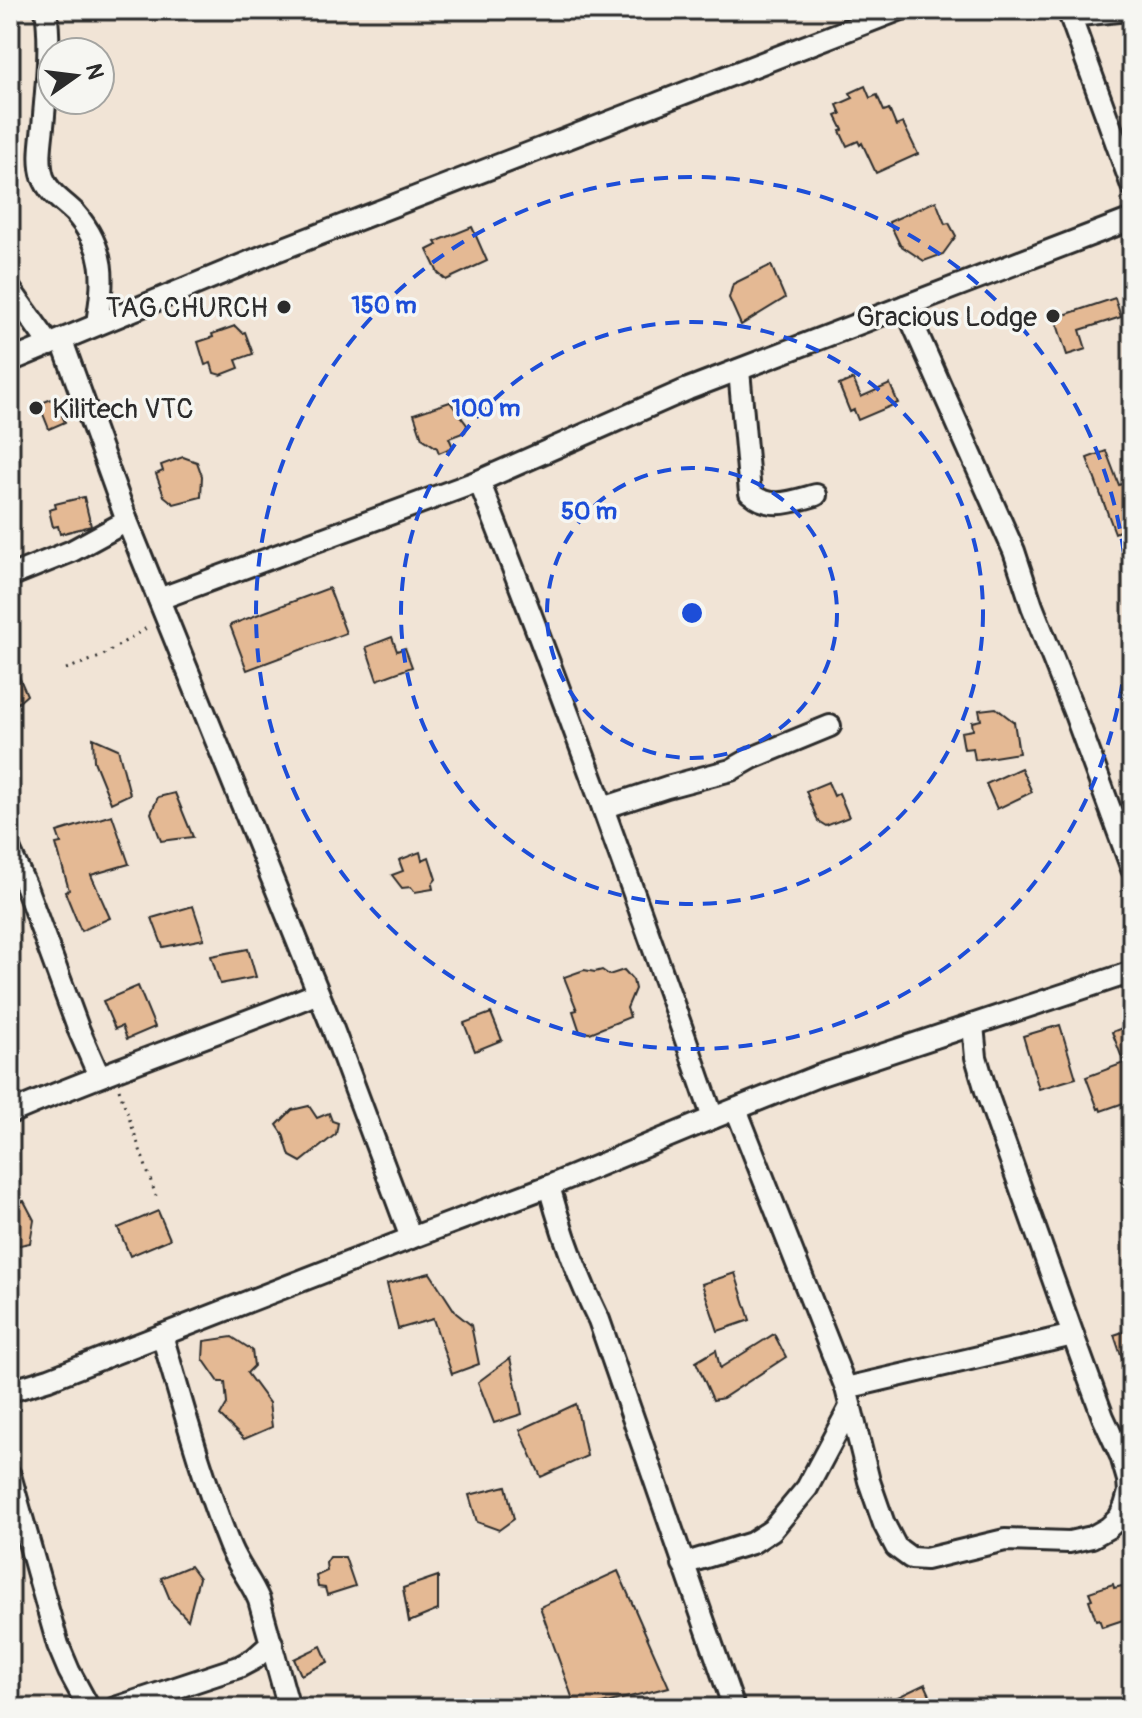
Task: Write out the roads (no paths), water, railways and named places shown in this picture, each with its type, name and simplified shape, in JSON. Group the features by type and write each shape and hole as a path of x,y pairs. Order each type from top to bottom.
{"street":[{"path":"46,10 49,48 41,150 42,176 52,193 74,212 98,249 103,286 97,323"},
{"path":"10,361 280,249 899,10"},
{"path":"1128,10 1069,13 1132,186"},
{"path":"162,607 479,481 688,389 1132,219"},
{"path":"10,289 56,343 331,1024 411,1238"},
{"path":"905,306 1014,551 1132,869"},
{"path":"739,370 750,493 765,503 778,505 816,495"},
{"path":"479,481 653,942 713,1118"},
{"path":"10,576 72,551 127,521"},
{"path":"603,808 731,770 752,758 830,726"},
{"path":"10,851 73,1016 106,1073"},
{"path":"10,1391 49,1379 549,1186 818,1076 1132,972"},
{"path":"10,1113 106,1073 318,993"},
{"path":"736,1109 846,1388 869,1481 896,1547 911,1558 926,1559 1005,1540 1069,1542 1092,1537 1119,1518 1129,1492 1128,1480 986,1091 976,1057 973,1025"},
{"path":"549,1186 564,1239 604,1333 734,1708"},
{"path":"162,1335 193,1443 229,1544 239,1567 254,1586 289,1708"},
{"path":"846,1388 1073,1335"},
{"path":"683,1564 752,1543 772,1530 807,1488 849,1409"},
{"path":"10,1475 58,1645 89,1708"},
{"path":"115,1708 239,1667 272,1643"}],"place":[{"name":"TAG CHURCH","path":"284,307"},
{"name":"Gracious Lodge","path":"1053,316"},
{"name":"Kilitech VTC","path":"36,408"}]}
